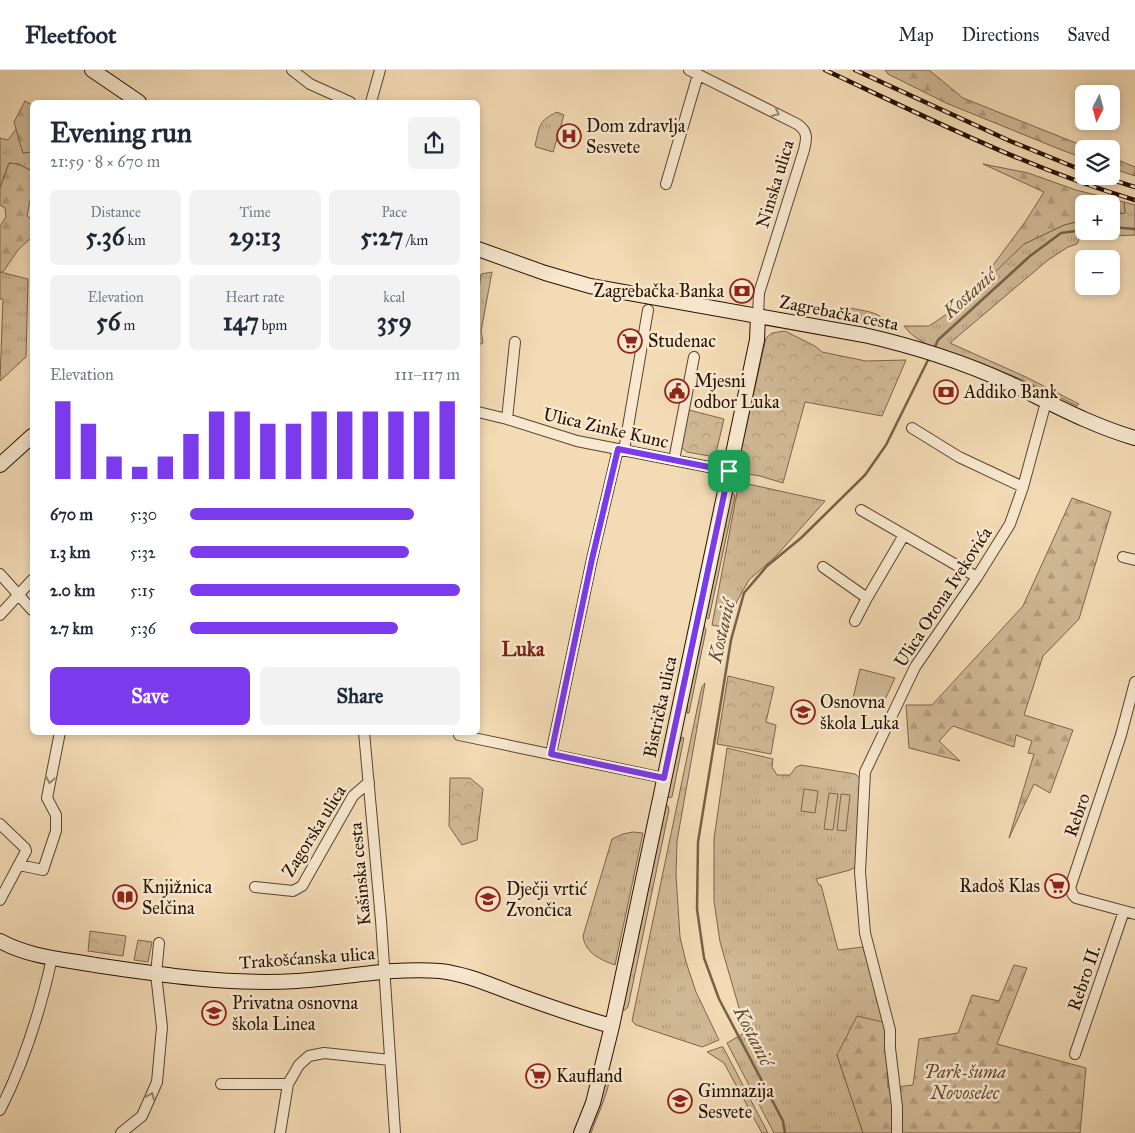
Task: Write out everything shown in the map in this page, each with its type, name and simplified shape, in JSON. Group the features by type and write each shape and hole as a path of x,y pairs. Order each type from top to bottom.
{"main road":[{"path":"92,70 136,100"},
{"name":"Zagrebačka cesta","path":"480,250 522,265 599,288 864,335 920,350 985,373 1091,423 1135,438"},
{"name":"Bistrička ulica","path":"581,1133 593,1103 612,1026 757,340 758,316"},
{"path":"0,466 30,438"},
{"name":"Trakošćanska ulica","path":"0,941 24,951 52,958 156,974 222,981 270,982 313,980 385,972 425,970 472,977 524,997 612,1026"}],"street":[{"path":"292,70 310,84 346,100"},
{"path":"372,100 380,70"},
{"path":"666,184 693,72"},
{"name":"Ninska ulica","path":"693,72 797,124 802,127 807,135 759,293 758,316"},
{"path":"551,754 592,559 621,450 648,310"},
{"path":"507,419 516,342"},
{"path":"674,460 694,358"},
{"name":"Ulica Otona Ivekovića","path":"897,1133 897,1107 890,1048 890,1030 865,932 860,872 865,772 914,667 1010,524 1023,486 1046,402"},
{"name":"Ulica Zinke Kunc","path":"480,412 568,438 729,471"},
{"path":"912,428 959,457 1023,486"},
{"path":"861,510 976,577"},
{"path":"855,621 904,535"},
{"path":"1123,557 1135,560"},
{"path":"823,567 867,598"},
{"path":"0,574 30,608"},
{"path":"0,615 30,582"},
{"name":"Rebro","path":"1135,682 1121,735 1070,888 1076,898 1135,914"},
{"path":"19,865 42,870 56,831 56,815 47,798 59,735"},
{"name":"Kašinska cesta","path":"364,735 385,972 395,1133"},
{"path":"459,735 664,778"},
{"name":"Zagorska ulica","path":"255,886 293,891 302,886 353,796 369,782"},
{"path":"0,824 25,848 25,853 0,900"},
{"name":"Rebro II.","path":"1075,1054 1124,911"},
{"path":"121,1133 142,1116 157,1082 162,1027 156,974 159,943"},
{"path":"0,1110 10,1092 27,1043 52,958"},
{"path":"280,1133 288,1084 299,1065 310,1056 324,1053 390,1060"},
{"path":"221,1084 288,1084"}],"green space":[{"path":"885,70 929,70 963,98 1075,143 1075,155 946,103 888,74"},
{"path":"25,101 30,104 30,152 23,153 14,122"},
{"path":"557,112 564,115 553,152 536,147 539,129 543,121"},
{"path":"16,129 23,153 30,152 30,170 18,164 9,163 0,188 0,138 8,140"},
{"path":"1120,161 1135,167 1135,176 1120,171"},
{"path":"9,163 18,164 30,170 30,200 27,216 30,218 30,239 18,250 3,272 0,272 0,226 6,217 5,208 0,205 0,188"},
{"path":"983,164 1028,173 1096,195 1075,195 1075,222 1064,225 1024,244 991,276 988,272 1025,222 1044,192"},
{"path":"1120,201 1124,202 1125,213 1120,214"},
{"path":"1124,202 1135,205 1135,235 1120,236 1120,214 1125,213"},
{"path":"1075,222 1075,240 1079,240 1077,244 1068,247 1048,260 950,343 1026,377 1079,404 1077,406 1004,372 933,347 921,341 904,326 929,326 956,308 1024,244 1064,225"},
{"path":"0,272 28,279 26,357 0,381 3,299 0,299"},
{"path":"492,272 481,331 483,343 480,344 480,282 481,274"},
{"path":"850,308 880,316 887,323 840,316 845,309"},
{"path":"785,331 815,346 822,352 866,361 906,360 882,416 805,402 783,483 760,476 736,472 766,338 772,333"},
{"path":"689,410 724,419 715,457 687,452 681,447"},
{"path":"739,482 825,501 777,555 749,580 737,601 728,628 712,625"},
{"path":"731,491 735,496 708,619 704,615"},
{"path":"1072,498 1111,512 1079,619 1043,656 1024,715 1073,730 1050,793 1034,784 1009,838 1034,754 1028,753 1032,741 1016,735 1014,747 953,726 939,741 960,761 909,748 906,705 932,705 1023,606"},
{"path":"703,624 706,630 689,713 687,713 687,695"},
{"path":"860,669 895,678 882,706 853,698"},
{"path":"728,676 774,687 766,722 776,725 771,754 717,744"},
{"path":"705,683 677,841 676,875 680,937 686,962 696,992 719,1040 702,1047 636,1025 632,1021 700,695"},
{"path":"682,737 684,738 672,797 666,798 674,756"},
{"path":"727,748 773,759 772,767 777,775 790,775 796,767 801,765 855,774 860,778 856,867 816,879 819,885 821,885 838,950 863,947 882,1014 887,1023 837,1055 863,1133 774,1133 727,1043 746,1032 720,942 714,901 714,839"},
{"path":"450,778 470,778 483,789 477,840 462,845 449,826"},
{"path":"804,789 818,791 815,813 801,811"},
{"path":"829,793 838,794 833,830 824,829"},
{"path":"841,794 850,795 846,831 837,830"},
{"path":"665,805 668,806 669,810 628,1007 622,1010"},
{"path":"633,832 643,833 615,965 594,955 584,942 583,936 612,839"},
{"path":"90,931 126,936 123,956 88,951"},
{"path":"138,940 152,942 148,962 134,960"},
{"name":"Park-šuma Novoselec","path":"1014,965 1027,968 997,1044 1086,1068 1080,1133 863,1133 837,1055 857,1016 887,1023 888,1088 913,1085 919,1039 958,1033 972,995 999,1001"},
{"path":"723,1047 768,1133 762,1133 724,1063 707,1052"},
{"path":"608,1072 610,1073 606,1095 591,1133 587,1133"}],"waterway":[{"name":"Kostanić","path":"1120,228 1135,229"},
{"name":"Kostanić","path":"934,349 938,340 1030,256 1061,233 1075,231"},
{"name":"Kostanić","path":"785,1133 783,1121 719,999 704,958 697,909 698,842 731,640 744,593 767,566 801,538 865,475 886,445 929,358"}],"railway":[{"path":"825,70 977,141 1055,173 1135,200"},
{"path":"855,70 1010,141 1075,167"},
{"path":"1120,182 1135,187"}],"place":[{"name":"Dom zdravlja Sesvete","path":"569,136"},
{"name":"Zagrebačka Banka","path":"742,291"},
{"name":"Studenac","path":"630,341"},
{"name":"Mjesni odbor Luka","path":"677,391"},
{"name":"Addiko Bank","path":"946,392"},
{"name":"Osnovna škola Luka","path":"803,712"},
{"name":"Radoš Klas","path":"1057,886"},
{"name":"Knjižnica Selčina","path":"125,897"},
{"name":"Dječji vrtić Zvončica","path":"488,899"},
{"name":"Privatna osnovna škola Linea","path":"214,1013"},
{"name":"Kaufland","path":"538,1076"},
{"name":"Gimnazija Sesvete","path":"680,1101"}],"district":[{"name":"Luka","path":"523,649"}],"route":[{"path":"618,449 729,471 664,778 551,754 592,559 618,449"}]}
